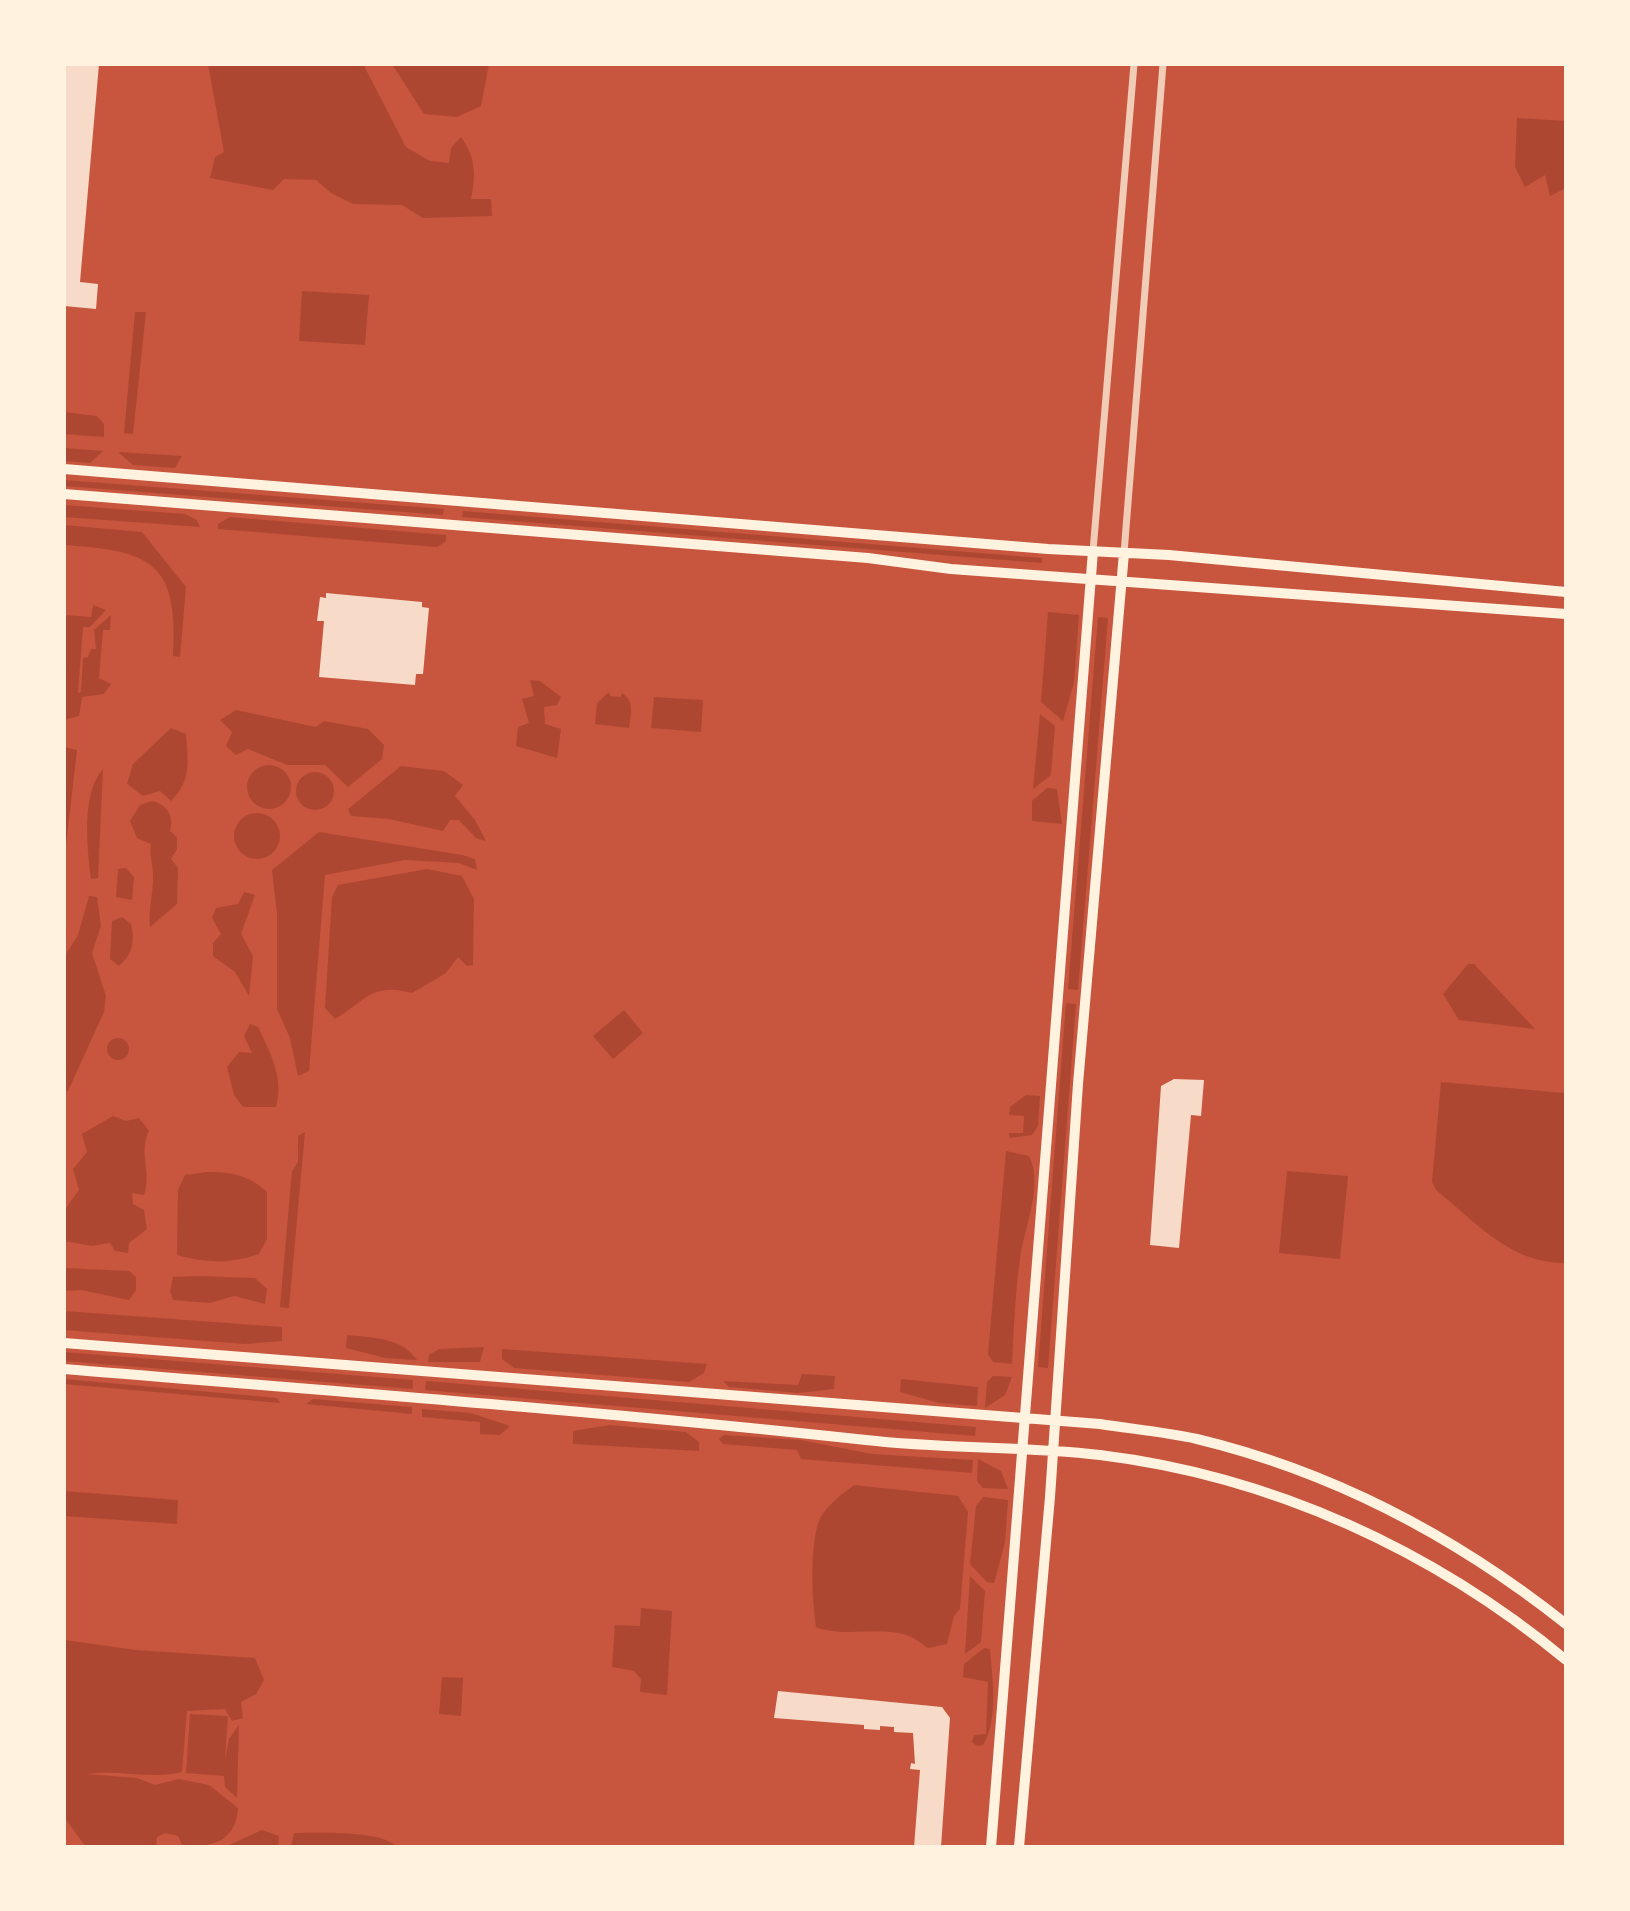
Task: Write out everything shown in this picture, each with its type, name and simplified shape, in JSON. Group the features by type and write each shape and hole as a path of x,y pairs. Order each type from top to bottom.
{"main road":[{"path":"64,469 1124,553 1566,592"},
{"path":"64,494 1091,579 1566,614"},
{"path":"991,1847 1093,551"},
{"path":"1019,1847 1053,1453 1078,1084 1124,553"},
{"path":"64,1343 1054,1421 1193,1439 1301,1469 1418,1523 1566,1624"},
{"path":"64,1369 1097,1455 1193,1471 1254,1488 1383,1540 1510,1616 1566,1660"}],"street":[{"path":"1093,551 1134,64"},
{"path":"1124,553 1163,64"}],"shaded area":[{"path":"208,64 363,64 406,147 430,161 449,163 451,148 461,137 474,167 471,199 491,199 492,216 423,218 402,205 353,204 331,193 316,180 284,179 273,190 210,178 215,157 224,152"},
{"path":"392,64 489,64 481,106 457,117 424,114"},
{"path":"1517,118 1566,121 1566,188 1550,196 1545,175 1525,187 1515,167"},
{"path":"302,291 369,295 365,345 299,341"},
{"path":"135,312 146,312 133,434 124,433"},
{"path":"64,412 97,416 104,424 104,437 64,434"},
{"path":"64,448 103,451 90,463 64,461"},
{"path":"118,452 182,456 175,468 133,465"},
{"path":"64,480 444,509 443,515 64,486"},
{"path":"64,505 185,514 197,520 200,527 64,517"},
{"path":"463,511 1042,558 1042,563 462,517"},
{"path":"230,517 446,535 446,541 437,547 218,529 218,524"},
{"path":"64,525 142,532 186,587 180,657 173,656 171,599 164,581 153,567 118,552 64,545"},
{"path":"93,605 106,610 90,627 83,627 78,693 81,692 83,658 88,657 91,649 96,649 94,630 111,615 110,630 103,630 99,678 111,684 104,694 82,697 79,716 64,720 64,615 91,617"},
{"path":"1048,612 1079,615 1074,683 1063,721 1041,702"},
{"path":"1098,617 1108,618 1078,990 1068,989"},
{"path":"530,680 540,681 561,697 557,705 544,707 545,724 561,729 557,758 516,746 518,727 529,723 522,699 534,696"},
{"path":"609,692 610,696 621,697 622,693 629,700 629,728 595,724 597,703"},
{"path":"654,697 703,700 701,732 651,728"},
{"path":"236,710 316,727 324,721 368,729 384,745 382,759 348,787 325,765 287,765 248,749 236,755 226,746 232,732 220,720"},
{"path":"1040,714 1055,726 1051,775 1033,789"},
{"path":"171,728 186,734 186,778 171,801 160,791 143,796 127,784 133,764"},
{"path":"64,747 77,750 64,862 66,756"},
{"path":"269,765 285,771 291,787 285,803 269,809 253,803 247,787 253,771"},
{"path":"401,766 444,771 463,785 455,796 475,820 486,841 476,838 459,820 450,820 443,831 389,819 351,816 348,809"},
{"path":"103,769 98,878 91,879 88,806 91,792"},
{"path":"315,772 328,778 334,791 328,804 315,810 302,804 296,791 302,778"},
{"path":"1047,788 1057,789 1062,824 1032,821 1032,801"},
{"path":"152,801 166,808 170,816 170,831 177,837 177,849 171,859 178,868 177,904 150,927 153,881 151,844 137,838 130,821 140,805"},
{"path":"257,813 273,820 280,836 273,852 257,859 241,852 234,836 241,820"},
{"path":"319,832 462,855 475,859 477,870 459,863 405,860 325,875 309,1071 298,1076 290,1038 277,1009 277,914 272,870"},
{"path":"126,868 134,877 132,900 116,897 118,869"},
{"path":"427,869 462,876 474,899 473,965 467,966 458,957 446,973 412,993 378,991 335,1019 325,1008 332,897 338,885"},
{"path":"244,892 255,895 241,934 253,956 249,996 235,972 213,956 213,943 221,934 212,918 216,908 238,904"},
{"path":"89,896 97,897 101,926 92,953 106,996 104,1012 68,1091 64,1091 64,957 78,935"},
{"path":"122,917 131,924 133,942 130,952 119,966 110,959 112,921"},
{"path":"1468,964 1474,964 1535,1029 1459,1020 1443,994"},
{"path":"1066,1003 1076,1004 1048,1368 1038,1367"},
{"path":"624,1010 643,1033 613,1059 593,1036"},
{"path":"250,1024 258,1027 275,1066 278,1086 276,1107 243,1107 234,1095 227,1067 239,1052 252,1053 244,1036"},
{"path":"114,1038 122,1038 129,1049 122,1060 114,1060 107,1053 107,1045"},
{"path":"1441,1082 1564,1093 1566,1263 1546,1262 1512,1249 1481,1228 1436,1190 1432,1182"},
{"path":"1026,1095 1040,1096 1038,1126 1032,1135 1010,1138 1009,1133 1023,1133 1024,1116 1009,1115 1010,1107"},
{"path":"113,1116 126,1121 139,1118 149,1131 145,1147 147,1178 144,1195 132,1193 133,1204 144,1210 147,1229 129,1243 128,1253 115,1251 110,1243 92,1246 64,1241 64,1211 79,1190 73,1169 87,1152 82,1134"},
{"path":"305,1132 289,1308 280,1307 292,1171 298,1162 298,1136"},
{"path":"1006,1151 1029,1156 1034,1180 1032,1207 1018,1272 1012,1364 993,1362 988,1354"},
{"path":"1287,1171 1348,1176 1340,1259 1279,1253"},
{"path":"207,1172 239,1176 267,1192 267,1239 259,1254 218,1261 177,1255 178,1190 185,1175"},
{"path":"64,1268 129,1271 136,1277 136,1290 129,1300 81,1290 64,1291"},
{"path":"173,1277 255,1278 267,1289 265,1304 234,1296 210,1303 173,1300 170,1291"},
{"path":"64,1311 282,1327 282,1341 245,1344 64,1330"},
{"path":"347,1335 395,1343 417,1360 385,1358 346,1348"},
{"path":"484,1347 480,1362 428,1362 429,1355 439,1349"},
{"path":"502,1349 707,1364 704,1373 689,1382 514,1368 502,1359"},
{"path":"64,1352 413,1380 413,1389 64,1361"},
{"path":"802,1374 835,1376 834,1389 798,1393 729,1387 723,1381 798,1385"},
{"path":"993,1376 1012,1377 1005,1395 985,1408 987,1382"},
{"path":"64,1379 277,1398 280,1403 64,1384"},
{"path":"901,1379 978,1387 977,1406 939,1403 900,1392"},
{"path":"426,1381 976,1427 975,1436 425,1390"},
{"path":"313,1399 412,1407 412,1414 306,1404"},
{"path":"422,1409 471,1413 510,1426 500,1435 480,1434 480,1422 422,1417"},
{"path":"610,1425 686,1432 699,1442 699,1451 573,1444 573,1431"},
{"path":"724,1435 801,1440 872,1454 973,1460 972,1473 801,1459 797,1450 723,1444 719,1439"},
{"path":"978,1459 1001,1471 1008,1489 983,1488 977,1481"},
{"path":"854,1485 958,1496 968,1512 960,1609 954,1616 947,1644 928,1648 906,1635 838,1632 816,1627 812,1577 817,1527 827,1508"},
{"path":"64,1491 178,1500 177,1524 64,1516"},
{"path":"983,1497 1008,1500 1005,1543 994,1583 987,1582 970,1564 976,1506"},
{"path":"970,1576 985,1591 981,1642 965,1654"},
{"path":"641,1608 672,1611 667,1695 640,1692 641,1679 634,1671 612,1667 615,1625 640,1626"},
{"path":"64,1640 136,1650 255,1658 264,1680 256,1694 241,1702 243,1718 232,1721 225,1709 187,1711 182,1772 159,1775 87,1774 137,1778 155,1785 179,1779 209,1785 238,1808 228,1835 213,1843 194,1847 183,1847 178,1836 165,1833 157,1837 156,1847 86,1847 64,1817"},
{"path":"984,1648 990,1649 993,1711 988,1735 983,1745 977,1746 972,1742 974,1735 986,1734 988,1682 963,1677 964,1664"},
{"path":"442,1677 463,1678 461,1716 439,1714"},
{"path":"190,1714 228,1716 225,1759 229,1739 239,1725 237,1798 225,1787 224,1776 186,1773"},
{"path":"262,1830 279,1836 278,1847 225,1847"},
{"path":"294,1833 364,1835 397,1847 291,1847"}],"building":[{"path":"64,64 99,64 80,282 98,284 96,309 64,306"},
{"path":"326,593 422,602 422,607 429,608 423,674 416,674 415,685 319,677 324,621 317,621 320,597 326,598"},
{"path":"1174,1079 1204,1080 1201,1116 1191,1115 1179,1248 1150,1245 1161,1086"},
{"path":"778,1691 942,1707 950,1718 941,1847 914,1847 920,1770 910,1769 911,1763 915,1764 913,1733 894,1732 894,1727 864,1729 864,1725 774,1718"}]}
